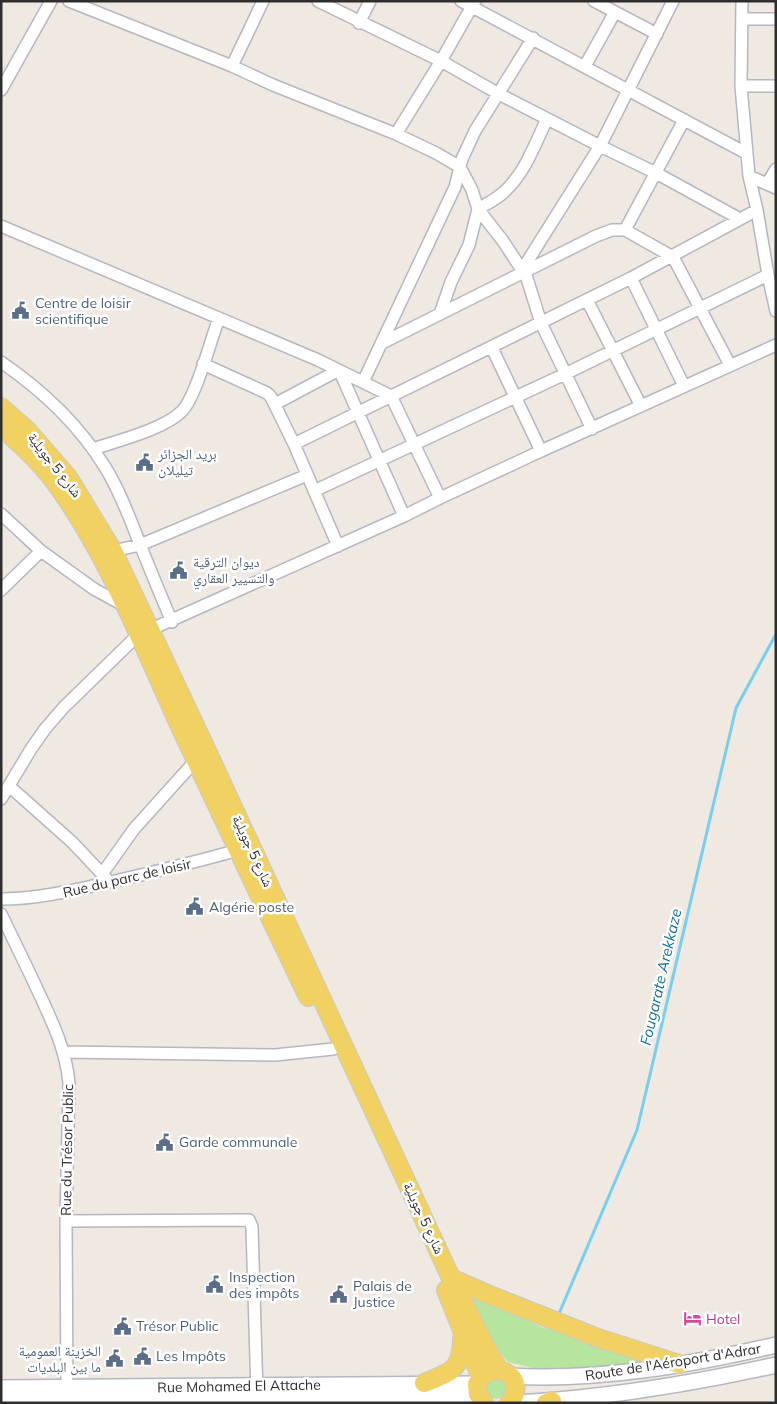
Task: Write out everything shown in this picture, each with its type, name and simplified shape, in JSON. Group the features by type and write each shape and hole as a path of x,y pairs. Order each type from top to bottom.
{"main road":[{"name":"شارع 5 جويلية","path":"1,407 28,431 68,477 113,551 196,760 244,847 333,1049 366,1107 446,1291 462,1332 481,1391"},
{"name":"شارع 5 جويلية","path":"1,427 34,458 54,481 99,554 125,606 144,633 366,1107 482,1340 516,1386 514,1401"},
{"path":"452,1278 598,1338 679,1364"},
{"path":"418,1395 458,1364 462,1352 462,1332"},
{"path":"481,1391 489,1372 505,1373"}],"street":[{"path":"1,90 51,1"},
{"path":"70,1 396,134 460,167 472,190 478,210 524,271 541,323 592,429"},
{"path":"232,66 263,1"},
{"path":"318,1 359,23 442,61 499,94 656,173 740,218"},
{"path":"359,23 370,1"},
{"path":"461,1 473,4 532,38 746,153"},
{"path":"594,1 609,7 657,34"},
{"path":"524,271 600,146 673,1"},
{"path":"742,1 741,86 746,153 776,311"},
{"path":"396,134 442,61 473,4"},
{"path":"585,66 609,7"},
{"path":"742,19 776,19"},
{"path":"363,382 455,187 466,150 475,131 532,38"},
{"path":"741,86 776,86"},
{"path":"440,314 451,282 469,245 478,210 503,194 514,182 526,163 547,119"},
{"path":"625,230 684,120"},
{"path":"749,176 771,186 776,169"},
{"path":"294,444 674,257 757,210"},
{"path":"1,226 318,360 391,396 440,498"},
{"path":"382,342 596,236 612,230 625,230 674,257 730,365"},
{"path":"314,491 565,374 768,276"},
{"path":"632,278 684,386"},
{"path":"587,300 641,406"},
{"path":"93,449 169,421 182,411 192,397 219,318"},
{"path":"1,799 31,748 64,707 144,633 172,622 541,451 776,345"},
{"path":"492,348 541,451"},
{"path":"1,362 21,376 60,411 93,449 106,469 172,622"},
{"path":"203,364 267,393 275,404 294,444 338,546"},
{"path":"275,404 339,371"},
{"path":"339,371 404,516"},
{"path":"113,551 140,545 307,474"},
{"path":"1,514 41,551 94,589 125,606"},
{"path":"1,590 41,551"},
{"path":"9,786 72,842 106,878 134,829 196,760"},
{"name":"Rue du parc de loisir","path":"1,899 56,894 106,878 195,863 244,847"},
{"name":"Rue du Trésor Public","path":"1,914 52,1022 64,1052 69,1083 66,1221 66,1394"},
{"path":"64,1052 275,1055 333,1049"},
{"path":"66,1221 249,1220 252,1227 257,1393"},
{"name":"Route de l'Aéroport d'Adrar","path":"505,1373 542,1378 616,1374 742,1353 776,1345"},
{"path":"742,1353 746,1372"},
{"path":"679,1364 683,1382"},
{"name":"Route de l'Aéroport d'Adrar","path":"514,1401 549,1402 593,1397 746,1372 776,1365"},
{"name":"Rue Mohamed El Attache","path":"314,1395 368,1400 481,1391"},
{"name":"Rue Mohamed El Attache","path":"2,1394 257,1393 418,1395"}],"green space":[{"path":"461,1287 541,1327 663,1363 612,1369 541,1370 508,1362 491,1342"},
{"path":"492,1379 500,1379 506,1385 506,1393 500,1399 492,1399 486,1393 486,1385"}],"waterway":[{"name":"Fougarate Arekkaze","path":"558,1316 637,1130 736,708 776,634"}],"place":[{"name":"Centre de loisir scientifique","path":"21,311"},
{"name":"بريد الجزائر تيليلان","path":"144,462"},
{"name":"ديوان الترقية والتسيير العقاري","path":"179,570"},
{"name":"Algérie poste","path":"195,907"},
{"name":"Garde communale","path":"165,1142"},
{"name":"Inspection des impôts","path":"215,1285"},
{"name":"Palais de Justice","path":"339,1294"},
{"name":"Hotel","path":"692,1319"},
{"name":"Trésor Public","path":"122,1326"},
{"name":"Les Impôts","path":"142,1356"},
{"name":"الخزينة العمومية ما بين البلديات","path":"115,1359"}]}
